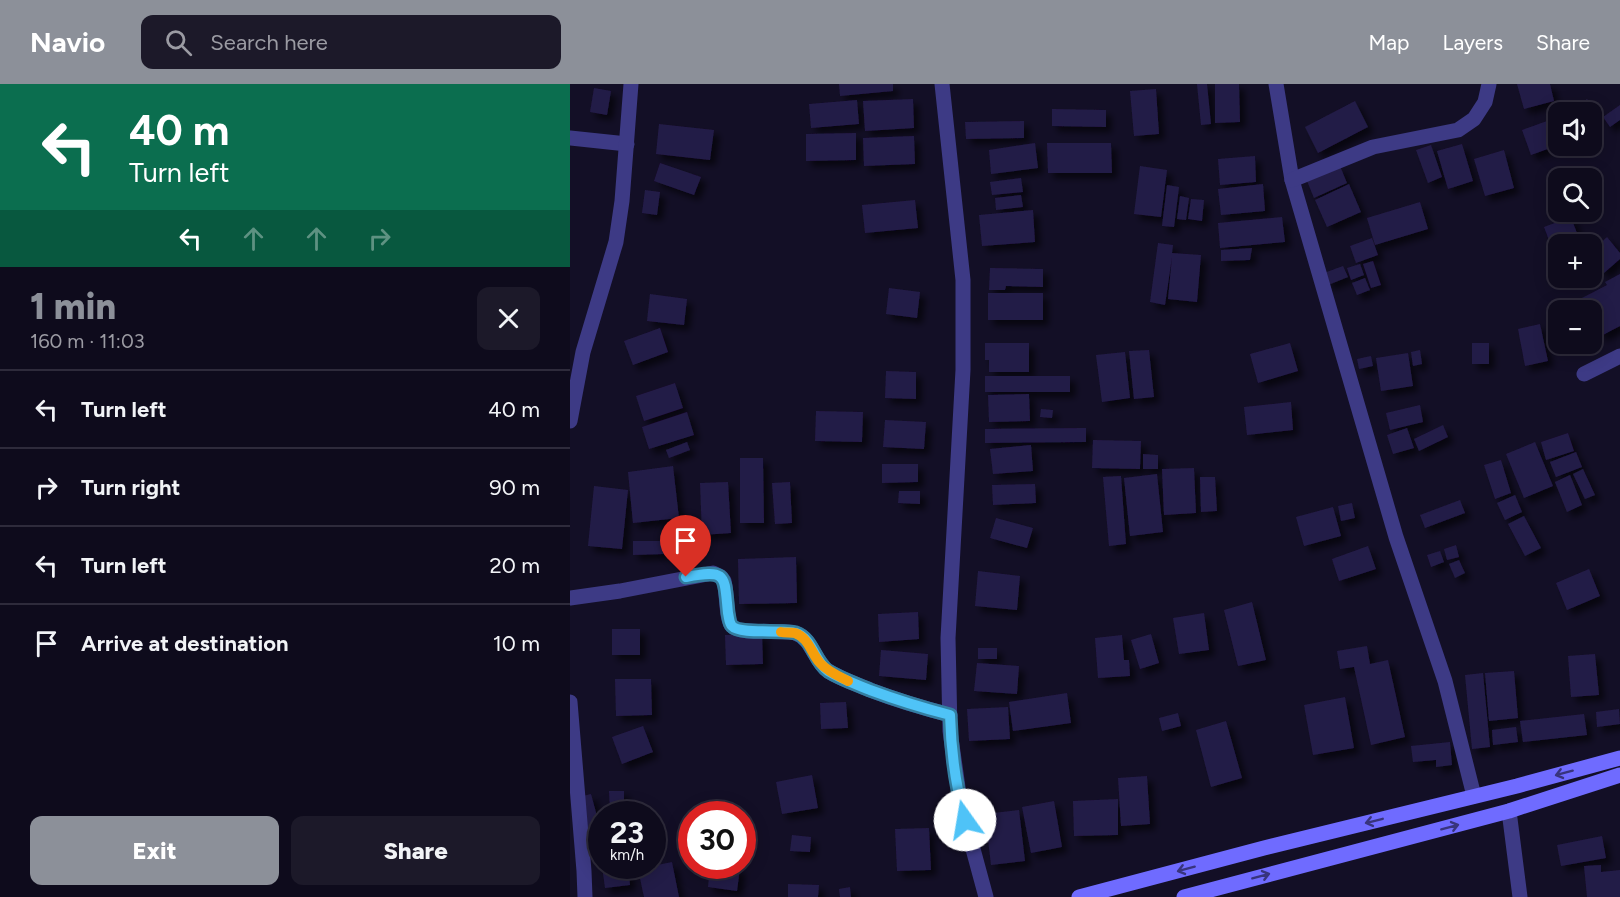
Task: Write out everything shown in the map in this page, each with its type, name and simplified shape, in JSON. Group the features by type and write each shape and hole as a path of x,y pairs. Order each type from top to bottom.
{"street":[{"path":"570,421 582,352 616,242 622,201 631,84"},
{"path":"942,84 963,280 963,370 948,638 950,731 960,801 986,897"},
{"path":"1276,84 1292,180 1396,537 1445,681 1474,796"},
{"path":"1292,180 1373,147 1458,130 1474,119 1485,102 1489,84"},
{"path":"570,138 627,144"},
{"path":"1584,374 1620,356"},
{"path":"570,598 712,573 724,581 729,619 733,628 795,633 809,644 818,661 827,670 841,678 926,709 950,715"},
{"path":"570,702 585,897"},
{"path":"1079,897 1620,758"},
{"path":"1184,897 1509,811 1620,775"},
{"path":"1509,811 1520,897"}],"building":[{"path":"839,84 893,84 893,91 840,96"},
{"path":"1197,84 1207,84 1211,124 1201,125"},
{"path":"1215,84 1239,84 1240,122 1215,123"},
{"path":"1517,84 1550,84 1554,101 1524,109"},
{"path":"594,88 611,91 607,115 590,112"},
{"path":"1156,89 1159,134 1134,136 1130,91"},
{"path":"913,99 914,128 865,131 863,101"},
{"path":"857,100 859,124 811,128 809,104"},
{"path":"1355,101 1368,127 1318,153 1305,127"},
{"path":"1620,105 1620,120 1610,127 1603,117"},
{"path":"1052,109 1106,110 1106,127 1052,126"},
{"path":"1024,121 1024,138 966,139 965,122"},
{"path":"1547,121 1548,149 1531,155 1522,130"},
{"path":"659,124 714,130 710,160 656,154"},
{"path":"856,133 856,160 806,161 806,134"},
{"path":"914,136 915,164 864,166 863,138"},
{"path":"1035,143 1038,168 991,174 989,150"},
{"path":"1047,143 1111,143 1112,173 1048,173"},
{"path":"1462,144 1473,181 1448,189 1437,151"},
{"path":"1431,145 1442,177 1428,183 1416,150"},
{"path":"1504,150 1514,188 1485,196 1474,159"},
{"path":"1255,156 1256,182 1220,185 1218,159"},
{"path":"660,163 701,177 694,195 654,181"},
{"path":"1140,166 1167,170 1161,217 1134,214"},
{"path":"1340,166 1347,183 1314,198 1307,181"},
{"path":"1021,178 1023,192 992,195 990,182"},
{"path":"1263,184 1265,211 1221,215 1218,189"},
{"path":"1349,184 1361,212 1327,227 1315,200"},
{"path":"1167,185 1179,187 1174,227 1162,226"},
{"path":"645,190 660,192 657,215 642,213"},
{"path":"1021,195 1023,207 996,210 995,198"},
{"path":"1180,196 1189,198 1186,220 1177,219"},
{"path":"1191,199 1204,200 1202,221 1188,219"},
{"path":"915,200 918,228 865,233 862,205"},
{"path":"1420,202 1428,229 1375,245 1367,218"},
{"path":"1033,210 1035,242 982,246 979,215"},
{"path":"1282,217 1285,242 1220,248 1218,223"},
{"path":"1558,222 1573,222 1577,234 1548,234 1548,238 1544,227"},
{"path":"1607,237 1620,253 1620,259 1604,273 1602,270 1602,242"},
{"path":"1372,238 1378,255 1356,263 1350,246"},
{"path":"1158,243 1173,245 1172,253 1201,255 1197,302 1168,299 1172,257 1165,305 1150,302"},
{"path":"1252,248 1250,260 1221,261 1221,250"},
{"path":"1373,261 1381,285 1371,288 1363,264"},
{"path":"1360,264 1364,275 1351,280 1347,268"},
{"path":"1343,266 1348,277 1328,285 1324,273"},
{"path":"990,268 1043,269 1043,287 1006,286 1005,290 989,290"},
{"path":"1620,274 1620,326 1602,335 1602,300 1583,300 1582,298 1607,285 1605,282"},
{"path":"1365,278 1370,290 1357,295 1352,283"},
{"path":"889,288 920,292 917,318 886,314"},
{"path":"988,293 1043,293 1043,320 988,320"},
{"path":"650,294 687,299 684,325 647,321"},
{"path":"1540,324 1548,361 1525,366 1518,329"},
{"path":"660,328 668,352 633,365 624,341"},
{"path":"985,343 1029,343 1029,372 989,372 989,360 985,360"},
{"path":"1290,343 1298,371 1258,383 1250,354"},
{"path":"1472,343 1489,343 1489,364 1472,364"},
{"path":"1149,350 1154,397 1134,399 1129,351"},
{"path":"1420,350 1422,364 1413,366 1411,352"},
{"path":"1125,352 1130,398 1102,402 1096,355"},
{"path":"1408,353 1413,386 1381,391 1376,358"},
{"path":"1371,356 1373,366 1359,369 1357,359"},
{"path":"886,371 916,372 916,399 885,398"},
{"path":"985,376 1070,376 1070,392 985,392"},
{"path":"675,383 683,408 644,421 636,396"},
{"path":"1029,394 1030,421 989,422 988,395"},
{"path":"1291,402 1293,430 1247,435 1244,407"},
{"path":"1420,405 1423,422 1390,430 1386,413"},
{"path":"1041,409 1053,410 1052,418 1040,417"},
{"path":"816,411 863,412 862,442 815,441"},
{"path":"687,412 694,435 649,449 642,427"},
{"path":"885,420 926,422 924,449 883,447"},
{"path":"1443,425 1448,437 1419,451 1414,439"},
{"path":"1086,428 1086,442 985,443 985,429"},
{"path":"1407,428 1414,448 1393,454 1387,435"},
{"path":"1568,433 1574,451 1546,460 1541,442"},
{"path":"1093,440 1141,441 1140,469 1092,468"},
{"path":"687,442 690,450 669,458 666,450"},
{"path":"1535,442 1553,486 1524,498 1506,454"},
{"path":"1031,445 1033,471 993,474 990,449"},
{"path":"1576,452 1582,467 1556,477 1550,462"},
{"path":"1143,454 1158,455 1158,469 1143,469"},
{"path":"740,458 763,458 764,523 740,523"},
{"path":"1501,460 1511,493 1495,499 1484,465"},
{"path":"882,464 918,464 918,482 882,483"},
{"path":"673,466 679,518 633,523 628,472"},
{"path":"1194,468 1196,513 1164,515 1162,469"},
{"path":"1583,469 1595,495 1585,499 1573,474"},
{"path":"1157,474 1163,532 1130,536 1124,478"},
{"path":"1570,475 1582,505 1567,512 1555,482"},
{"path":"1121,476 1126,544 1109,546 1103,477"},
{"path":"1200,477 1215,477 1217,511 1201,512"},
{"path":"728,482 731,533 702,535 700,483"},
{"path":"790,482 792,523 775,524 772,483"},
{"path":"1035,484 1036,503 993,505 992,485"},
{"path":"594,486 628,490 622,549 588,546"},
{"path":"899,491 920,491 920,504 898,503"},
{"path":"1515,495 1522,512 1505,520 1497,503"},
{"path":"1460,500 1465,513 1425,528 1420,515"},
{"path":"1352,503 1355,518 1341,521 1338,506"},
{"path":"1333,507 1341,536 1304,546 1296,517"},
{"path":"1524,516 1541,548 1525,556 1508,524"},
{"path":"996,518 1033,528 1027,548 990,538"},
{"path":"633,541 664,541 665,554 633,555"},
{"path":"1456,545 1459,557 1447,560 1444,549"},
{"path":"1368,546 1376,569 1339,581 1332,559"},
{"path":"1440,551 1444,562 1431,567 1427,555"},
{"path":"796,557 797,603 739,604 738,559"},
{"path":"1459,560 1465,573 1455,578 1449,564"},
{"path":"1589,569 1600,596 1567,610 1556,583"},
{"path":"978,571 1020,576 1017,610 975,606"},
{"path":"1252,602 1266,660 1238,666 1224,610"},
{"path":"918,612 919,639 879,642 878,614"},
{"path":"1204,613 1209,650 1179,654 1173,618"},
{"path":"612,629 640,629 640,655 612,655"},
{"path":"762,634 763,664 726,665 725,635"},
{"path":"1151,634 1159,663 1140,669 1131,640"},
{"path":"1122,635 1124,660 1129,660 1130,676 1098,678 1095,638"},
{"path":"1367,646 1370,664 1388,660 1405,737 1371,745 1354,667 1340,669 1337,651"},
{"path":"978,648 997,648 997,659 978,659"},
{"path":"881,650 928,654 926,680 879,676"},
{"path":"1595,654 1599,695 1571,697 1568,656"},
{"path":"977,663 1019,666 1017,694 974,691"},
{"path":"1514,671 1518,718 1489,721 1485,673"},
{"path":"1483,673 1490,747 1472,749 1465,675"},
{"path":"615,679 651,679 652,715 616,716"},
{"path":"1067,693 1071,723 1013,731 1009,702"},
{"path":"1345,697 1354,748 1313,755 1304,705"},
{"path":"846,702 848,728 821,729 820,703"},
{"path":"1008,707 1010,739 969,741 967,709"},
{"path":"1619,709 1620,724 1597,727 1596,712"},
{"path":"1178,713 1181,726 1162,731 1159,718"},
{"path":"1584,714 1587,735 1523,742 1520,721"},
{"path":"1226,721 1242,778 1211,787 1196,730"},
{"path":"643,726 653,752 622,764 612,737"},
{"path":"1516,727 1518,742 1493,745 1492,730"},
{"path":"1450,742 1452,765 1436,767 1436,760 1413,762 1411,746"},
{"path":"812,775 818,808 782,814 776,782"},
{"path":"1147,776 1150,824 1121,826 1118,778"},
{"path":"609,791 624,791 624,801 609,801"},
{"path":"591,794 593,801 588,801 588,830 579,797"},
{"path":"1118,799 1118,835 1074,836 1073,801"},
{"path":"1054,801 1062,847 1031,853 1022,807"},
{"path":"1019,810 1025,861 991,865 985,814"},
{"path":"954,820 957,835 944,837 940,823"},
{"path":"929,828 931,870 897,871 895,829"},
{"path":"792,835 811,837 810,852 790,851"},
{"path":"1602,836 1606,858 1561,866 1557,845"},
{"path":"672,862 679,897 644,897 640,879 666,879 666,863"},
{"path":"1601,865 1601,872 1620,870 1620,897 1587,897 1584,866"},
{"path":"604,879 629,879 630,885 605,888"},
{"path":"709,879 739,879 737,891 708,887"},
{"path":"788,884 819,885 818,897 788,897"},
{"path":"850,887 851,897 840,897 839,889"}],"slow traffic":[{"path":"781,632 795,633 804,638 818,661 827,670 848,681"}],"route":[{"path":"686,577 712,573 721,577 724,581 729,619 733,628 795,633 804,638 818,661 827,670 838,676 894,698 950,715 950,731 960,801 965,820"}]}
